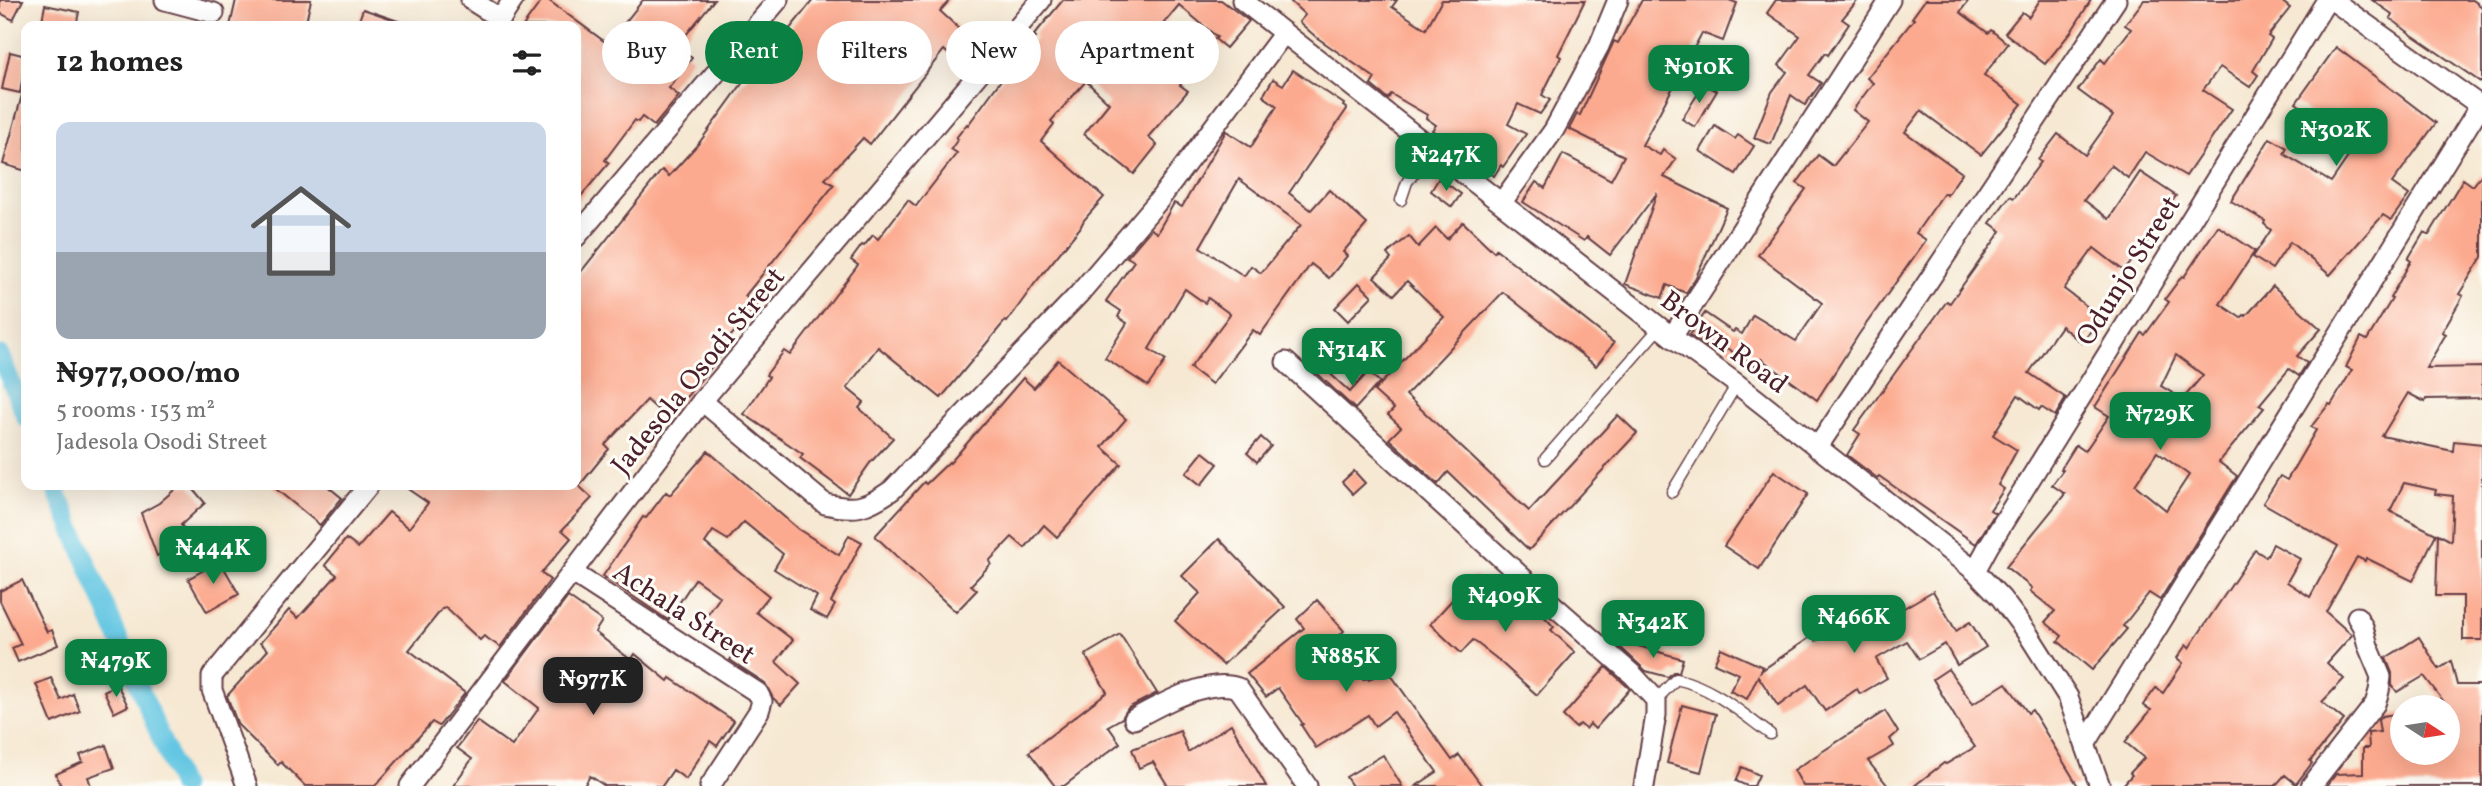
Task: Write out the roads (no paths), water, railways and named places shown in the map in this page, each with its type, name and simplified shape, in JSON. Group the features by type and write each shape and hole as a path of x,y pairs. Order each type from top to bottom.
{"street":[{"path":"164,0 214,13"},
{"path":"471,0 496,21"},
{"path":"499,21 513,0"},
{"path":"581,231 778,0"},
{"name":"Jadesola Osodi Street","path":"410,786 702,401 1041,0"},
{"name":"Brown Road","path":"1242,0 1975,570 2001,598 2028,634 2068,698 2100,786"},
{"path":"1502,202 1554,130 1600,46 1618,0"},
{"path":"1666,332 1890,0"},
{"path":"1817,448 2116,0"},
{"path":"2086,743 2481,107 2330,0"},
{"name":"Odunjo Street","path":"1975,570 2330,0"},
{"path":"702,401 825,504 847,509 870,506 892,490 1079,294 1159,200 1284,33"},
{"path":"1286,362 1633,675 1656,700 1644,786"},
{"path":"247,786 212,690 212,676 365,490"},
{"name":"Achala Street","path":"573,573 758,693 762,701 759,711 710,786"},
{"path":"2311,786 2375,704 2379,691 2381,677 2357,617"},
{"path":"1134,719 1184,693 1228,684 1238,688 1307,786"}],"lane":[{"path":"1401,200 1406,182 1433,149"},
{"path":"1545,459 1666,332"},
{"path":"1672,492 1737,384"},
{"path":"1656,700 1676,679 1693,683 1710,691 1769,734"}],"waterway":[{"path":"0,355 21,406"},
{"path":"56,490 181,786"}]}
